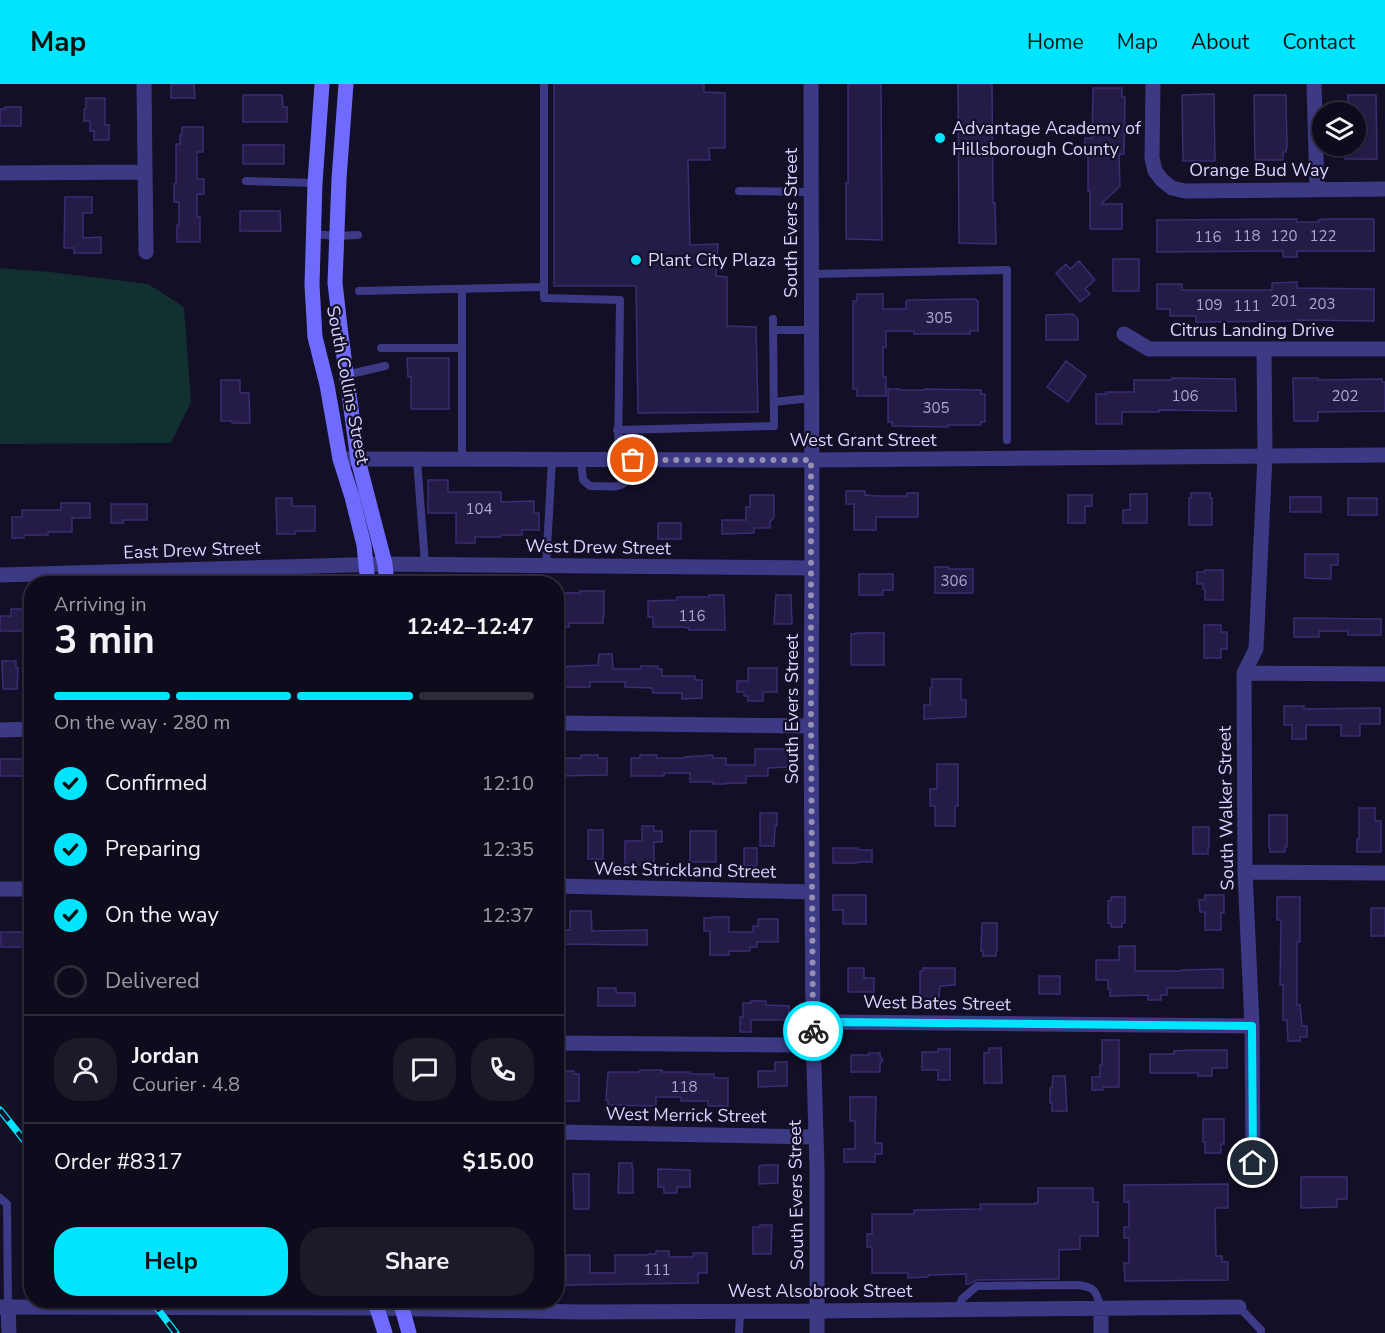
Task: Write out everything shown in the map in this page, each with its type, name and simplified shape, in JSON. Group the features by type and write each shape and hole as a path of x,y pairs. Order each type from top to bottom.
{"main road":[{"name":"South Collins Street","path":"322,84 313,234 312,285 315,337 327,385 340,459 364,544 368,576"},
{"name":"South Collins Street","path":"346,84 335,283 358,460 386,576"},
{"path":"315,337 335,390 350,445 358,460"},
{"path":"378,1308 384,1333"},
{"path":"380,1308 397,1333"},
{"path":"401,1308 409,1333"}],"street":[{"path":"144,84 146,252"},
{"name":"South Evers Street","path":"811,84 811,726 817,1333"},
{"name":"Orange Bud Way","path":"1153,84 1152,158 1155,171 1172,188 1185,191 1385,189"},
{"path":"1314,84 1317,189"},
{"path":"0,172 145,172"},
{"name":"Citrus Landing Drive","path":"1124,334 1149,349 1385,349"},
{"name":"South Walker Street","path":"1253,1163 1252,1026 1245,872 1244,673 1256,649 1265,456 1264,349"},
{"name":"West Grant Street","path":"340,459 811,460 1385,455"},
{"name":"East Drew Street","path":"0,575 385,564"},
{"name":"West Drew Street","path":"385,564 812,568"},
{"path":"1244,673 1385,674"},
{"path":"564,723 811,726"},
{"path":"0,730 24,729"},
{"path":"1245,872 1385,873"},
{"name":"West Strickland Street","path":"564,886 812,892"},
{"path":"0,889 24,889"},
{"name":"West Bates Street","path":"564,1043 798,1045 813,1033 834,1022 1252,1026"},
{"name":"West Merrick Street","path":"564,1132 815,1137"},
{"path":"4,1307 9,1333"},
{"name":"West Alsobrook Street","path":"4,1307 24,1307"},
{"name":"West Alsobrook Street","path":"499,1308 579,1312 1239,1307"},
{"path":"1101,1308 1101,1333"}],"lane":[{"path":"544,84 544,297 620,300 617,430 625,460 627,481 622,486 590,486 583,480 581,460"},
{"path":"246,181 315,183"},
{"path":"739,191 811,192"},
{"path":"313,234 358,235"},
{"path":"811,274 1007,270 1007,440"},
{"path":"359,291 543,287"},
{"path":"462,288 462,460"},
{"path":"617,430 774,426 773,319"},
{"path":"773,330 811,330"},
{"path":"381,348 462,348"},
{"path":"346,375 385,366"},
{"path":"774,402 811,398"},
{"path":"417,460 425,564"},
{"path":"546,566 552,460"},
{"path":"0,1198 7,1204 4,1307"},
{"path":"957,1309 962,1299 977,1286 1078,1285 1089,1286 1097,1294 1101,1308"},
{"path":"1239,1307 1261,1330 1261,1333"},
{"path":"739,1333 740,1311"}],"green space":[{"path":"0,268 148,284 184,307 191,402 171,443 0,444"}],"building":[{"path":"171,84 194,84 195,98 171,98"},
{"name":"Plant City Plaza","path":"554,84 704,84 704,92 725,93 725,148 709,148 710,160 688,160 690,245 718,244 716,276 727,277 727,326 756,327 758,412 638,413 636,286 554,286"},
{"path":"848,84 881,84 882,240 846,239"},
{"path":"958,84 992,84 993,203 995,203 996,244 959,243"},
{"path":"1093,88 1122,88 1122,97 1125,97 1124,154 1119,154 1120,186 1101,204 1122,204 1122,229 1090,229 1088,154 1085,154 1085,138 1092,138"},
{"path":"1214,94 1215,161 1183,161 1182,95"},
{"path":"243,95 282,95 283,107 287,107 287,122 243,122"},
{"path":"1254,95 1286,95 1287,147 1286,152 1283,152 1283,160 1255,160"},
{"path":"1348,95 1376,95 1377,159 1345,159 1345,156 1366,156 1366,102 1348,102"},
{"path":"86,98 105,98 105,125 109,125 109,140 94,140 94,131 90,131 90,121 84,121"},
{"path":"5,107 21,107 21,126 0,126 0,109 5,109"},
{"path":"182,127 203,127 203,152 197,152 197,179 204,179 204,194 197,194 200,242 177,242 179,202 174,202 174,184 176,184 176,144 180,144"},
{"path":"243,145 284,145 284,164 243,164"},
{"path":"65,197 92,197 92,213 83,213 83,238 101,237 101,253 74,253 74,248 64,248"},
{"path":"240,211 280,211 281,231 240,231"},
{"path":"1297,219 1297,222 1318,222 1323,219 1374,219 1374,251 1297,251 1297,257 1283,257 1283,251 1157,252 1157,220"},
{"path":"1113,259 1139,259 1139,291 1113,291"},
{"path":"1079,261 1095,280 1085,289 1090,294 1080,302 1056,273 1066,264 1070,269"},
{"path":"1297,282 1297,288 1374,289 1374,321 1196,322 1196,316 1170,316 1170,309 1157,309 1157,284 1182,284 1182,290 1272,290 1272,283"},
{"path":"857,294 883,294 883,309 906,309 908,300 976,299 978,301 978,331 970,331 970,334 914,334 914,331 886,331 886,347 883,347 883,377 886,377 886,396 857,396 857,389 853,389 853,301 857,301"},
{"path":"1073,314 1078,319 1078,340 1046,340 1046,315"},
{"path":"407,358 449,358 449,409 411,409 411,377 408,377"},
{"path":"1066,361 1086,376 1068,402 1047,387"},
{"path":"1172,378 1235,379 1236,411 1122,412 1122,424 1096,424 1096,394 1134,392 1134,380 1172,380"},
{"path":"1293,378 1382,379 1382,382 1385,382 1385,411 1318,412 1318,421 1294,421"},
{"path":"221,380 240,380 240,393 249,393 250,423 221,421"},
{"path":"888,389 981,390 981,394 985,394 985,422 981,422 981,425 948,425 948,427 892,426 892,422 888,422"},
{"path":"428,480 448,480 448,492 501,492 501,502 534,501 534,513 539,513 539,530 522,530 522,535 475,537 475,543 456,543 456,513 428,513"},
{"path":"846,491 865,491 865,495 876,496 907,496 907,493 918,493 918,517 876,517 876,530 854,530 854,504 846,504"},
{"path":"1191,493 1210,493 1212,525 1189,525"},
{"path":"1130,494 1147,494 1147,523 1123,523 1123,510 1130,510"},
{"path":"750,495 774,495 774,517 770,522 770,528 754,528 754,533 722,534 722,520 746,520 746,507 750,507"},
{"path":"1068,495 1092,495 1092,506 1085,506 1085,523 1068,523"},
{"path":"1290,497 1321,497 1321,512 1290,512"},
{"path":"276,498 292,498 292,506 315,506 315,531 277,534"},
{"path":"1348,498 1377,498 1377,515 1348,515"},
{"path":"61,503 90,503 90,518 72,518 72,532 48,532 48,535 24,535 24,538 12,538 12,517 22,517 22,510 61,510"},
{"path":"111,504 147,504 147,520 123,520 123,523 111,523"},
{"path":"658,523 681,523 681,539 658,539"},
{"path":"1305,554 1338,554 1338,565 1331,565 1331,579 1305,578"},
{"path":"935,567 973,569 973,593 935,593"},
{"path":"1205,570 1223,570 1223,600 1205,600 1203,584 1197,584 1197,572 1205,572"},
{"path":"859,574 893,574 893,590 883,590 883,595 859,595"},
{"path":"580,591 604,591 603,623 569,623 569,627 564,627 564,593 580,593"},
{"path":"709,595 724,595 725,630 653,627 653,617 648,617 648,601 677,600 677,597 709,597"},
{"path":"776,595 791,595 792,624 774,624"},
{"path":"11,609 24,609 24,631 0,631 0,616 11,616"},
{"path":"1294,618 1381,619 1381,635 1348,635 1348,631 1319,631 1319,637 1294,637"},
{"path":"1204,625 1221,625 1221,632 1227,632 1227,649 1221,649 1221,658 1204,658"},
{"path":"884,633 884,665 851,665 851,634"},
{"path":"599,654 612,654 613,669 641,669 641,666 658,666 658,669 662,669 662,676 695,676 695,680 702,680 702,698 682,699 682,693 653,693 652,688 625,687 625,682 590,682 590,687 564,687 564,667 598,665"},
{"path":"2,661 16,661 17,689 3,689"},
{"path":"748,668 777,668 777,692 763,692 763,701 748,701 748,696 744,696 744,692 737,692 737,681 748,681"},
{"path":"932,679 961,679 961,700 966,700 966,717 924,719 924,705 930,705"},
{"path":"1284,706 1304,706 1304,709 1380,708 1380,724 1360,724 1360,736 1341,736 1341,725 1306,725 1306,739 1292,739 1292,725 1284,725"},
{"path":"755,749 788,750 788,767 768,768 768,776 746,776 746,783 690,782 690,773 631,776 631,758 640,758 640,755 657,755 657,758 685,758 713,755 713,758 726,758 726,765 755,765"},
{"path":"581,755 598,755 598,758 607,758 607,775 564,776 564,758 581,758"},
{"path":"0,759 24,759 24,776 0,776"},
{"path":"937,764 958,764 958,806 955,806 955,826 935,826 935,806 930,806 930,789 937,789"},
{"path":"1359,808 1375,808 1375,821 1381,821 1381,852 1357,852"},
{"path":"760,813 777,813 774,846 760,846"},
{"path":"1269,815 1287,815 1285,852 1270,852"},
{"path":"642,826 654,826 654,831 662,831 662,842 654,842 654,865 625,865 625,841 642,841"},
{"path":"1193,827 1209,827 1208,854 1193,854"},
{"path":"588,830 603,830 603,859 588,859"},
{"path":"690,831 716,831 716,862 690,862"},
{"path":"744,848 757,848 757,866 744,866"},
{"path":"833,848 872,850 872,862 833,863"},
{"path":"833,895 866,895 866,924 843,924 843,910 833,910"},
{"path":"1205,895 1224,895 1221,930 1205,930 1205,912 1200,912 1199,900 1205,900"},
{"path":"1111,897 1125,897 1125,923 1122,923 1122,927 1111,927 1111,923 1108,923 1108,901 1111,901"},
{"path":"1277,897 1300,897 1297,1005 1300,1005 1302,1026 1307,1026 1307,1037 1300,1037 1300,1041 1288,1041 1287,1020 1283,1020 1283,985 1280,985 1281,920 1277,920"},
{"path":"1371,908 1385,908 1385,936 1371,936"},
{"path":"570,911 591,911 592,931 647,930 647,945 564,944 564,930 570,930"},
{"path":"729,917 729,932 753,932 753,926 758,926 758,919 778,919 778,942 757,942 757,947 750,947 750,951 729,951 729,955 710,955 710,931 704,931 704,918"},
{"path":"982,923 997,923 996,956 983,956 983,951 981,951"},
{"path":"1,932 24,932 24,947 1,947"},
{"path":"1119,946 1135,946 1135,971 1223,969 1223,988 1167,988 1167,995 1161,995 1161,1000 1148,1000 1148,995 1110,996 1108,980 1096,980 1096,960 1119,960"},
{"path":"848,968 864,968 864,978 874,978 874,992 848,992"},
{"path":"923,968 955,968 955,985 940,986 938,1006 921,1006 920,971 923,971"},
{"path":"1039,976 1060,976 1060,994 1039,994"},
{"path":"598,988 616,988 616,993 635,993 635,1006 598,1006"},
{"path":"751,1001 766,1001 766,1005 789,1006 789,1020 751,1020 751,1032 740,1032 743,1003 751,1003"},
{"path":"1102,1040 1119,1040 1119,1087 1092,1090 1092,1077 1100,1077"},
{"path":"989,1048 1001,1048 1002,1083 984,1083 984,1053 989,1053"},
{"path":"938,1049 950,1049 950,1080 938,1080 938,1070 922,1070 922,1052 938,1052"},
{"path":"1227,1050 1227,1068 1212,1068 1212,1076 1198,1076 1198,1073 1150,1073 1150,1054 1174,1054 1174,1051"},
{"path":"869,1053 880,1053 883,1060 880,1063 880,1072 851,1072 851,1055 869,1055"},
{"path":"775,1062 787,1062 787,1086 758,1087 758,1071 775,1071"},
{"path":"640,1070 714,1074 714,1078 728,1078 728,1106 708,1106 708,1101 681,1101 681,1097 656,1097 656,1106 608,1105 608,1100 606,1100 608,1072 640,1072"},
{"path":"564,1071 574,1071 574,1074 579,1074 579,1101 564,1101"},
{"path":"1053,1076 1065,1076 1067,1111 1052,1111 1050,1088 1052,1088"},
{"path":"850,1097 876,1097 875,1143 882,1143 882,1154 875,1154 875,1162 844,1162 844,1149 855,1149 855,1121 850,1121"},
{"path":"1203,1119 1224,1119 1224,1144 1221,1144 1221,1153 1205,1153"},
{"path":"619,1163 632,1163 633,1193 618,1193"},
{"path":"778,1165 778,1183 759,1184 759,1166"},
{"path":"658,1169 690,1170 690,1187 677,1187 677,1193 664,1193 664,1187 658,1187"},
{"path":"573,1174 589,1174 589,1209 574,1209"},
{"path":"1301,1177 1347,1177 1347,1199 1337,1199 1337,1207 1301,1208"},
{"path":"1228,1184 1228,1208 1215,1208 1216,1256 1222,1256 1222,1262 1228,1262 1228,1280 1125,1281 1124,1263 1129,1263 1129,1238 1124,1238 1124,1227 1129,1227 1129,1202 1124,1202 1124,1185"},
{"path":"1038,1188 1093,1188 1093,1202 1098,1202 1098,1236 1080,1236 1080,1249 1059,1250 1059,1279 977,1280 966,1284 966,1274 908,1278 908,1273 872,1273 872,1247 867,1247 867,1234 872,1234 872,1214 914,1214 914,1210 981,1209 980,1204 1035,1204 1038,1203"},
{"path":"760,1225 772,1225 771,1254 753,1254 753,1227 760,1227"},
{"path":"656,1251 669,1251 669,1257 693,1257 693,1253 707,1253 707,1273 698,1273 698,1283 566,1285 566,1255 590,1255 590,1273 615,1273 615,1255 648,1255 656,1254"}],"railway":[{"path":"0,1110 24,1140"},
{"path":"157,1308 176,1333"}],"way so far":[{"path":"633,460 811,460 813,1031"}],"place":[{"name":"Advantage Academy of Hillsborough County","path":"940,138"},
{"name":"Plant City Plaza","path":"636,260"}],"route":[{"path":"813,1031 813,1033 834,1022 1252,1026 1253,1163"}]}
